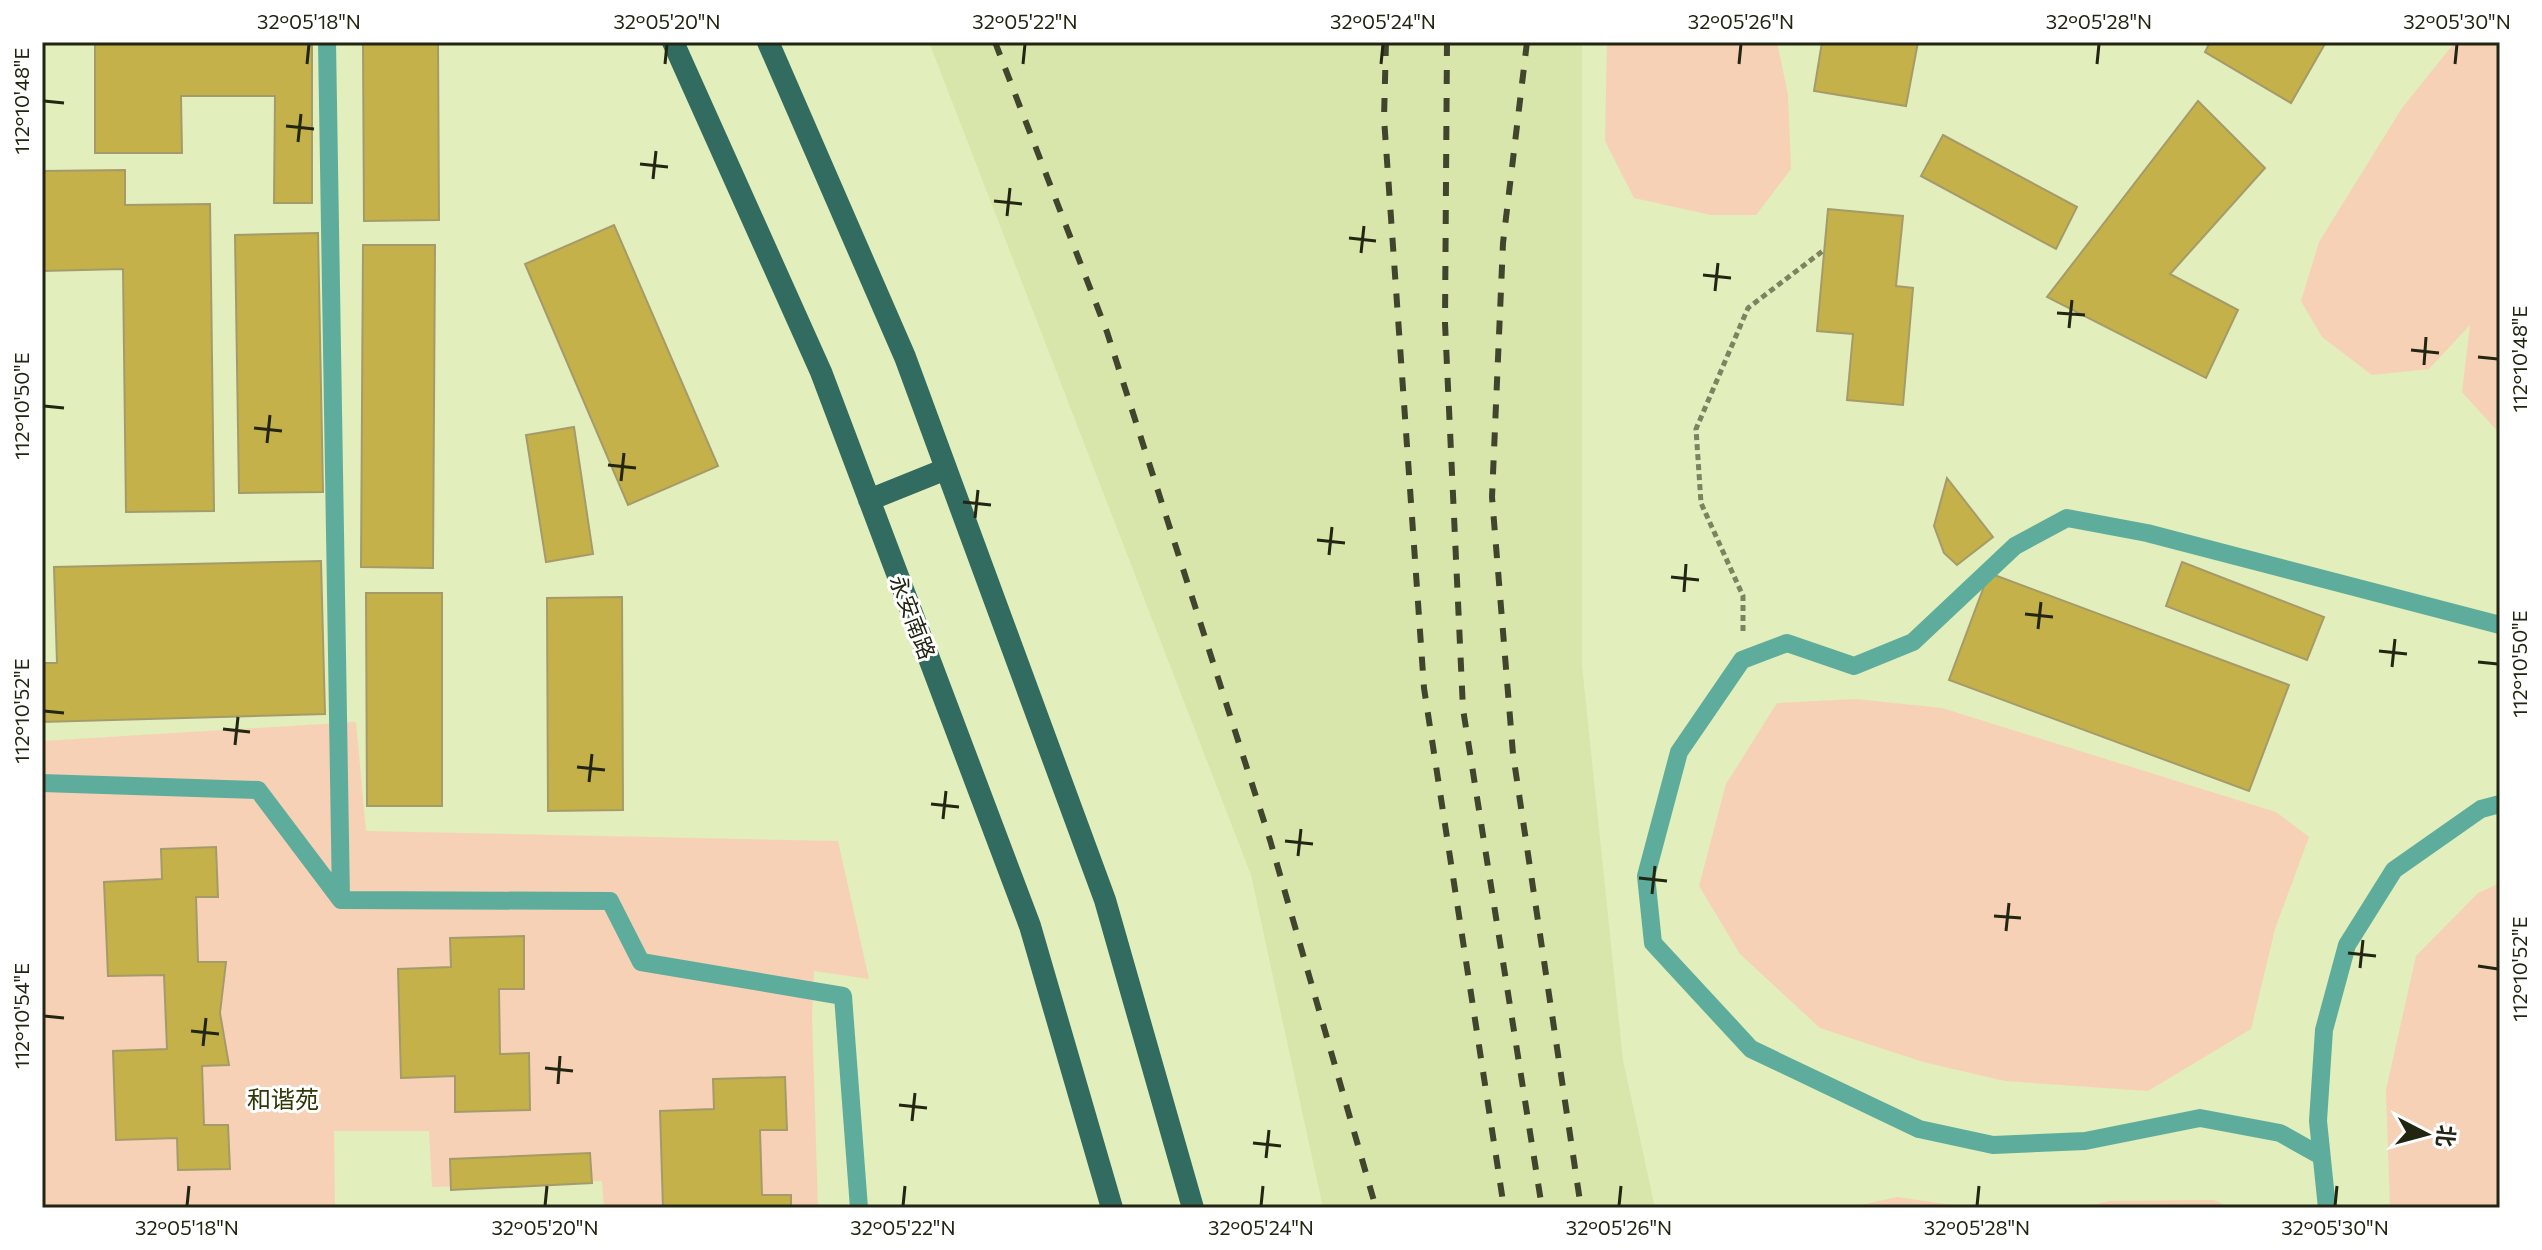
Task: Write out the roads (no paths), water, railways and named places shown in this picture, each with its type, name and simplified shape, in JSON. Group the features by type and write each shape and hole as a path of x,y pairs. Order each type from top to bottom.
{"main road":[{"name":"永安南路","path":"673,42 821,372 1030,926 1112,1208"},
{"path":"768,42 905,357 1105,900 1193,1208"},
{"path":"869,500 946,469"}],"lane":[{"path":"327,42 341,900"},
{"path":"2321,1156 2280,1133 2200,1118 2085,1141 1993,1145 1919,1129 1751,1049 1653,943 1646,876 1679,752 1742,660 1787,643 1854,666 1913,642 2015,546 2067,518 2147,533 2500,625"},
{"path":"42,783 258,790 341,900"},
{"path":"2327,1208 2318,1121 2324,1030 2347,945 2394,870 2481,809 2500,804"},
{"path":"341,900 610,901 641,962 843,996 859,1208"}],"railway":[{"path":"995,42 1107,332 1270,840 1376,1208"},
{"path":"1386,42 1384,118 1424,688 1504,1208"},
{"path":"1447,42 1445,323 1463,709 1542,1208"},
{"path":"1527,42 1503,243 1492,497 1513,754 1581,1208"}],"district":[{"name":"和谐苑","path":"283,1098"}]}
